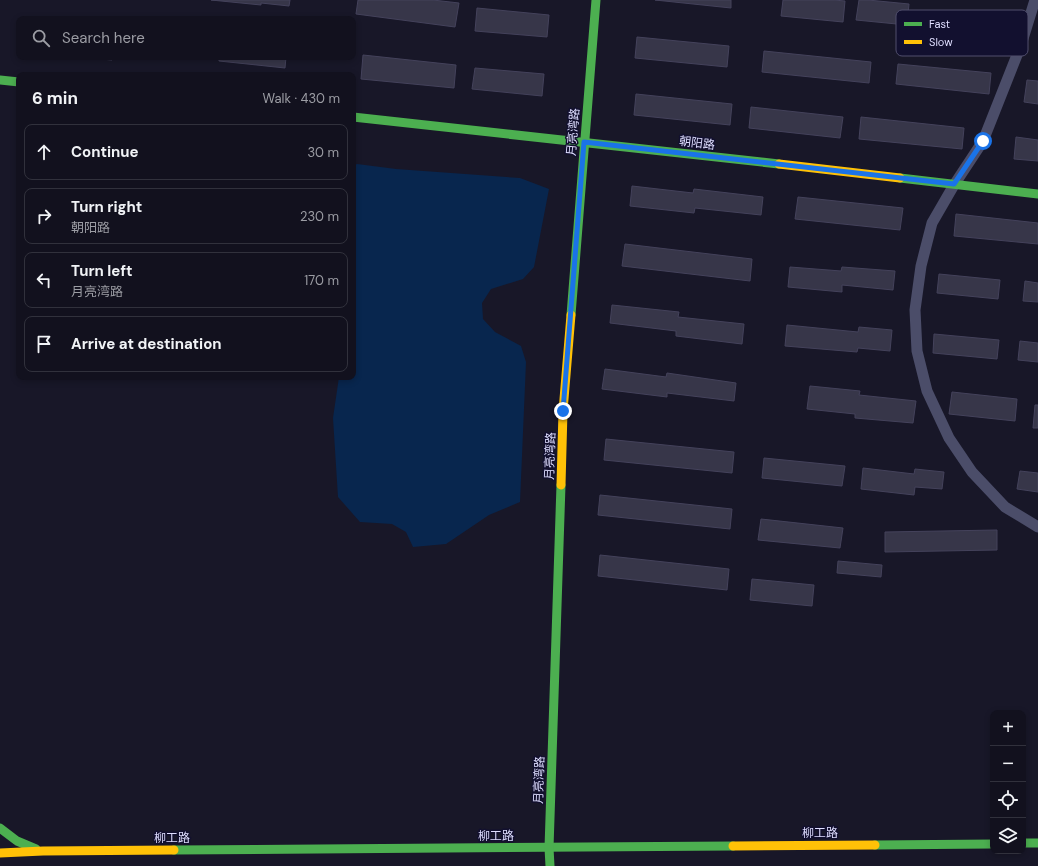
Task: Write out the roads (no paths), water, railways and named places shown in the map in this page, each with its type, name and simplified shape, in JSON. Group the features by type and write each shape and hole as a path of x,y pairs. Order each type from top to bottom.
{"street":[{"name":"月亮湾路","path":"550,866 549,848 563,411 596,0"},
{"path":"1028,22 1035,0"},
{"path":"1017,56 983,141 954,184 932,223 921,266 915,310 917,351 927,391 949,438 972,472 1005,507 1038,526"},
{"path":"0,80 16,82"},
{"name":"朝阳路","path":"356,117 1038,194"},
{"path":"0,828 20,843 43,851"},
{"path":"1026,844 1038,843"},
{"name":"柳工路","path":"0,853 43,851 990,844"}],"water":[{"path":"356,164 396,169 520,178 549,189 534,267 523,279 491,289 482,303 483,319 495,332 521,346 526,362 520,502 489,515 446,544 413,547 406,532 392,524 360,522 338,497 333,418 339,380 356,380"}]}
